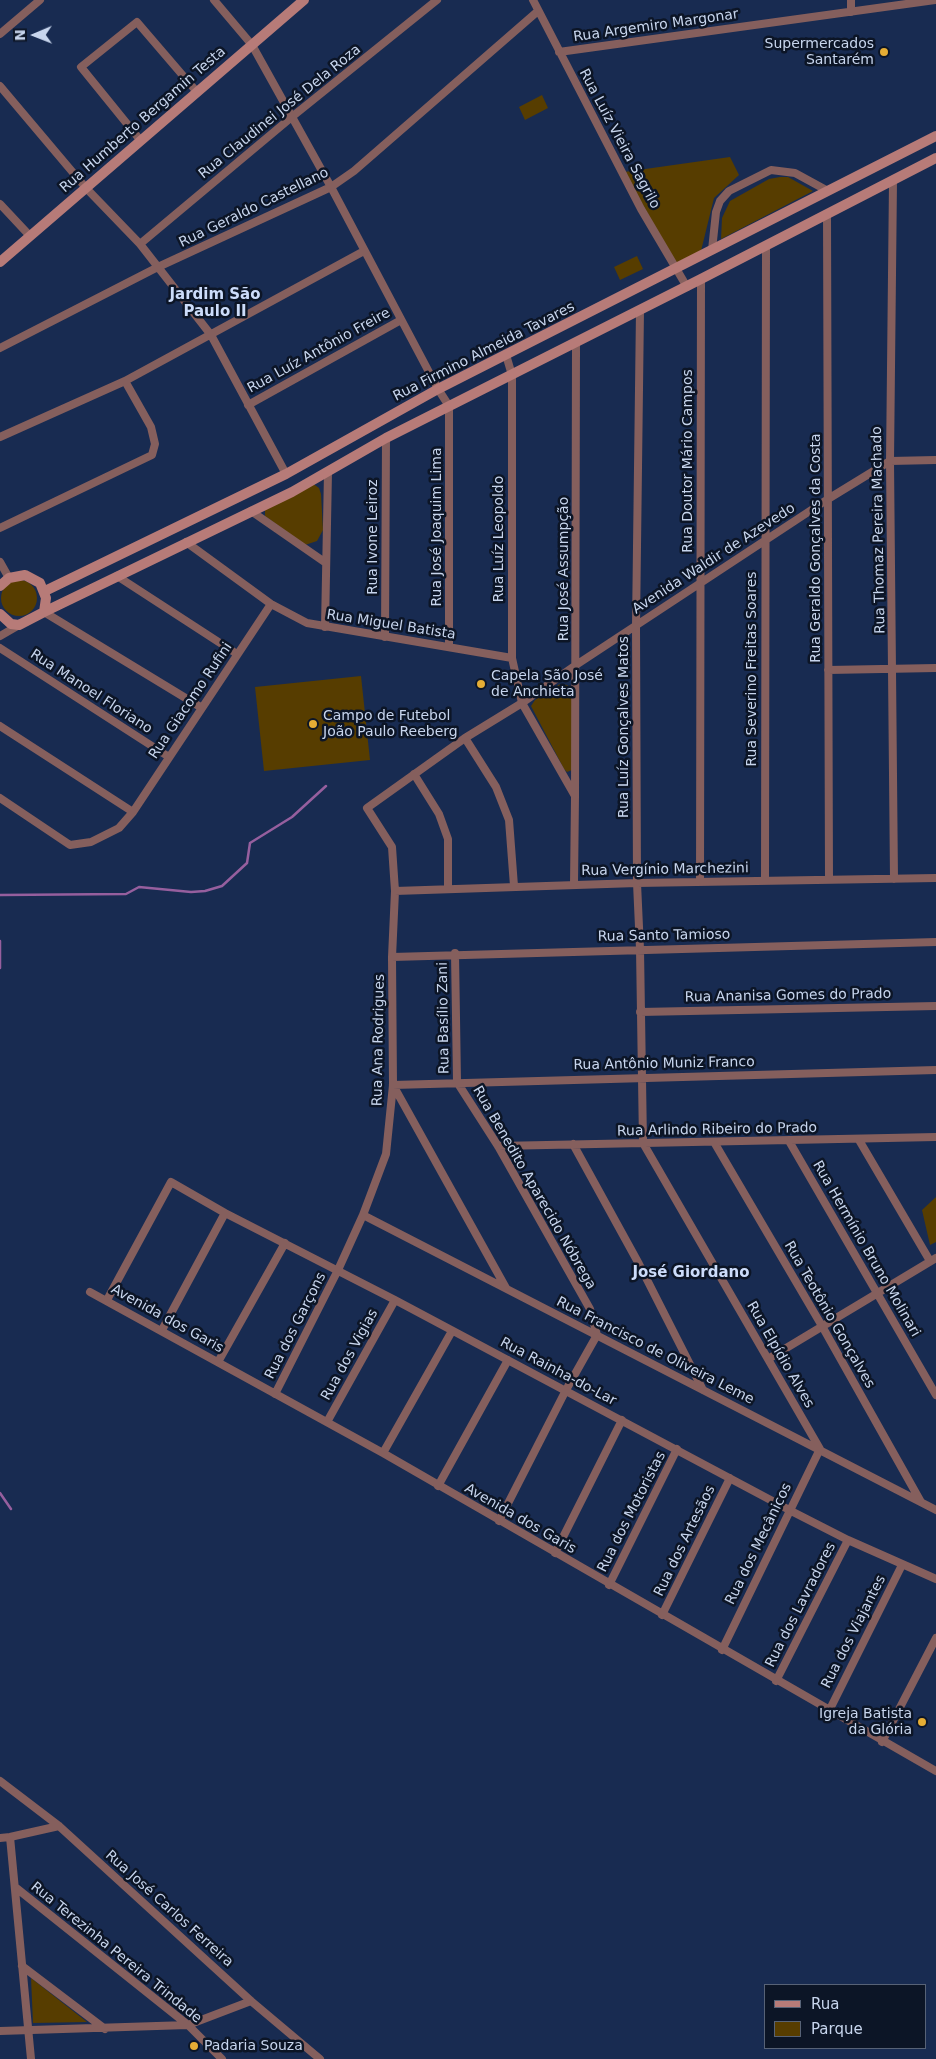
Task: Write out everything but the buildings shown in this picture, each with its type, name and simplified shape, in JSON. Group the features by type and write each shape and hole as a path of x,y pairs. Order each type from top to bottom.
{"street":[{"path":"0,34 40,0"},
{"path":"214,0 252,45 293,116 438,390 449,406"},
{"name":"Rua Humberto Bergamin Testa","path":"0,262 304,0"},
{"name":"Rua Claudinei José Dela Roza","path":"140,244 293,116 437,0"},
{"name":"Rua Luíz Vieira Sagrilo","path":"533,0 641,209 687,287"},
{"path":"851,0 851,12"},
{"name":"Rua Argemiro Margonar","path":"559,52 935,0"},
{"name":"Rua Geraldo Castellano","path":"0,348 158,267 331,187 354,171 538,11"},
{"path":"140,141 81,67 137,22 197,92"},
{"path":"0,86 86,188 140,244 211,335 286,474"},
{"name":"Rua Firmino Almeida Tavares","path":"45,591 286,474 438,390 936,136"},
{"path":"0,636 44,612 328,472 386,438 687,287 936,158"},
{"path":"712,250 716,212 720,200 729,191 771,170 784,170 795,173 828,191"},
{"name":"Rua Thomaz Pereira Machado","path":"894,181 890,461 894,879"},
{"path":"0,204 30,236"},
{"name":"Rua Geraldo Gonçalves da Costa","path":"827,215 829,880"},
{"name":"Rua Severino Freitas Soares","path":"765,881 764,541 766,246"},
{"path":"0,437 125,381 364,251"},
{"name":"Rua Doutor Mário Campos","path":"700,882 701,279"},
{"name":"Rua Luíz Gonçalves Matos","path":"640,310 636,625 636,883 640,949 643,1143"},
{"name":"Rua Luíz Antônio Freire","path":"248,405 402,320"},
{"name":"Rua José Assumpção","path":"574,884 576,343"},
{"name":"Rua Luíz Leopoldo","path":"506,355 512,375 512,658 522,703 575,796"},
{"path":"0,528 152,455 155,444 151,427 125,381"},
{"name":"Rua José Joaquim Lima","path":"449,406 449,647"},
{"name":"Rua Ivone Leiroz","path":"385,637 386,438"},
{"path":"890,461 936,460"},
{"name":"Avenida Waldir de Azevedo","path":"367,808 464,738 522,703 576,664 828,499 890,461"},
{"path":"325,627 328,472"},
{"path":"251,511 326,563"},
{"name":"Rua Miguel Batista","path":"186,542 271,604 307,624 512,658"},
{"path":"0,562 9,578"},
{"path":"0,586 9,578 25,575 33,578 45,591 44,612"},
{"path":"117,576 238,654"},
{"name":"Rua Giacomo Rufini","path":"0,798 70,845 91,842 112,832 126,822 271,604"},
{"path":"44,612 202,708"},
{"path":"0,614 11,624 19,625"},
{"name":"Rua Manoel Floriano","path":"0,648 169,758"},
{"path":"828,670 936,668"},
{"path":"0,726 133,812"},
{"path":"464,738 496,787 509,820 514,886"},
{"path":"414,774 439,814 448,839 448,888"},
{"name":"Rua Ana Rodrigues","path":"338,1270 363,1215 386,1154 393,1085 392,957 395,891 392,847 367,808"},
{"name":"Rua Vergínio Marchezini","path":"395,891 574,884 936,878"},
{"name":"Rua Santo Tamioso","path":"392,957 455,953 936,942"},
{"name":"Rua Basílio Zani","path":"455,953 457,1082"},
{"name":"Rua Ananisa Gomes do Prado","path":"640,1012 936,1006"},
{"name":"Rua Antônio Muniz Franco","path":"393,1085 936,1070"},
{"name":"Rua Benedito Aparecido Nóbrega","path":"457,1082 498,1146 590,1309 597,1335"},
{"path":"393,1085 506,1288"},
{"name":"Rua Arlindo Ribeiro do Prado","path":"498,1146 936,1137"},
{"path":"768,1359 933,1259 859,1140"},
{"name":"Rua Hermínio Bruno Molinari","path":"789,1141 936,1395"},
{"name":"Rua Teotônio Gonçalves","path":"714,1142 822,1326 921,1502"},
{"name":"Rua Elpídio Alves","path":"643,1143 820,1449"},
{"path":"573,1144 639,1264 703,1390"},
{"name":"Rua Rainha-do-Lar","path":"107,1300 171,1182 225,1213 338,1270 848,1540 936,1579"},
{"path":"162,1330 225,1213"},
{"name":"Rua Francisco de Oliveira Leme","path":"363,1215 936,1510"},
{"path":"218,1362 285,1243"},
{"name":"Rua dos Garçons","path":"275,1394 338,1270"},
{"name":"Avenida dos Garis","path":"90,1292 383,1453 936,1772"},
{"name":"Rua dos Vigias","path":"327,1422 395,1300"},
{"path":"383,1453 452,1331"},
{"path":"499,1521 566,1390 597,1335"},
{"path":"438,1486 508,1360"},
{"path":"555,1553 622,1420"},
{"name":"Rua dos Mecânicos","path":"722,1650 789,1509 820,1449"},
{"name":"Rua dos Motoristas","path":"610,1585 677,1450"},
{"name":"Rua dos Artesãos","path":"662,1615 730,1478"},
{"name":"Rua dos Lavradores","path":"776,1681 848,1540"},
{"name":"Rua dos Viajantes","path":"829,1711 902,1565"},
{"path":"882,1742 936,1638"},
{"path":"928,1652 936,1647"},
{"name":"Rua José Carlos Ferreira","path":"0,1780 59,1826 251,2001 320,2059"},
{"path":"0,1838 10,1838 59,1826"},
{"path":"10,1838 31,2059"},
{"name":"Rua Terezinha Pereira Trindade","path":"15,1887 188,2025 222,2059"},
{"path":"22,1966 105,2028"},
{"path":"0,2031 28,2032 188,2025 251,2001"}],"green space":[{"path":"542,95 548,108 525,120 519,107"},
{"path":"730,157 739,175 714,198 701,251 676,263 624,172"},
{"path":"788,177 813,191 721,239 722,218 730,201 769,179"},
{"path":"637,256 643,269 620,280 614,267"},
{"path":"312,483 319,488 321,494 323,530 317,541 305,545 265,516 265,508"},
{"path":"19,580 32,585 37,598 32,611 19,616 6,611 1,598 6,585"},
{"name":"Campo de Futebol João Paulo Reeberg","path":"361,676 370,760 264,771 255,687"},
{"path":"560,684 567,685 573,690 572,770 567,772 531,706 535,700"},
{"path":"936,1197 936,1242 930,1245 922,1210"},
{"path":"31,1978 87,2022 33,2023"}],"waterway":[{"path":"0,895 126,894 139,887 191,892 205,891 222,886 247,863 250,843 292,817 326,786"},
{"path":"0,941 0,968"},
{"path":"0,1493 11,1509"}],"place":[{"name":"Supermercados Santarém","path":"884,52"},
{"name":"Capela São José de Anchieta","path":"481,684"},
{"name":"Campo de Futebol João Paulo Reeberg","path":"313,724"},
{"name":"Igreja Batista da Glória","path":"922,1722"},
{"name":"Padaria Souza","path":"194,2046"}],"district":[{"name":"Jardim São Paulo II","path":"215,304"},
{"name":"José Giordano","path":"691,1273"}]}
